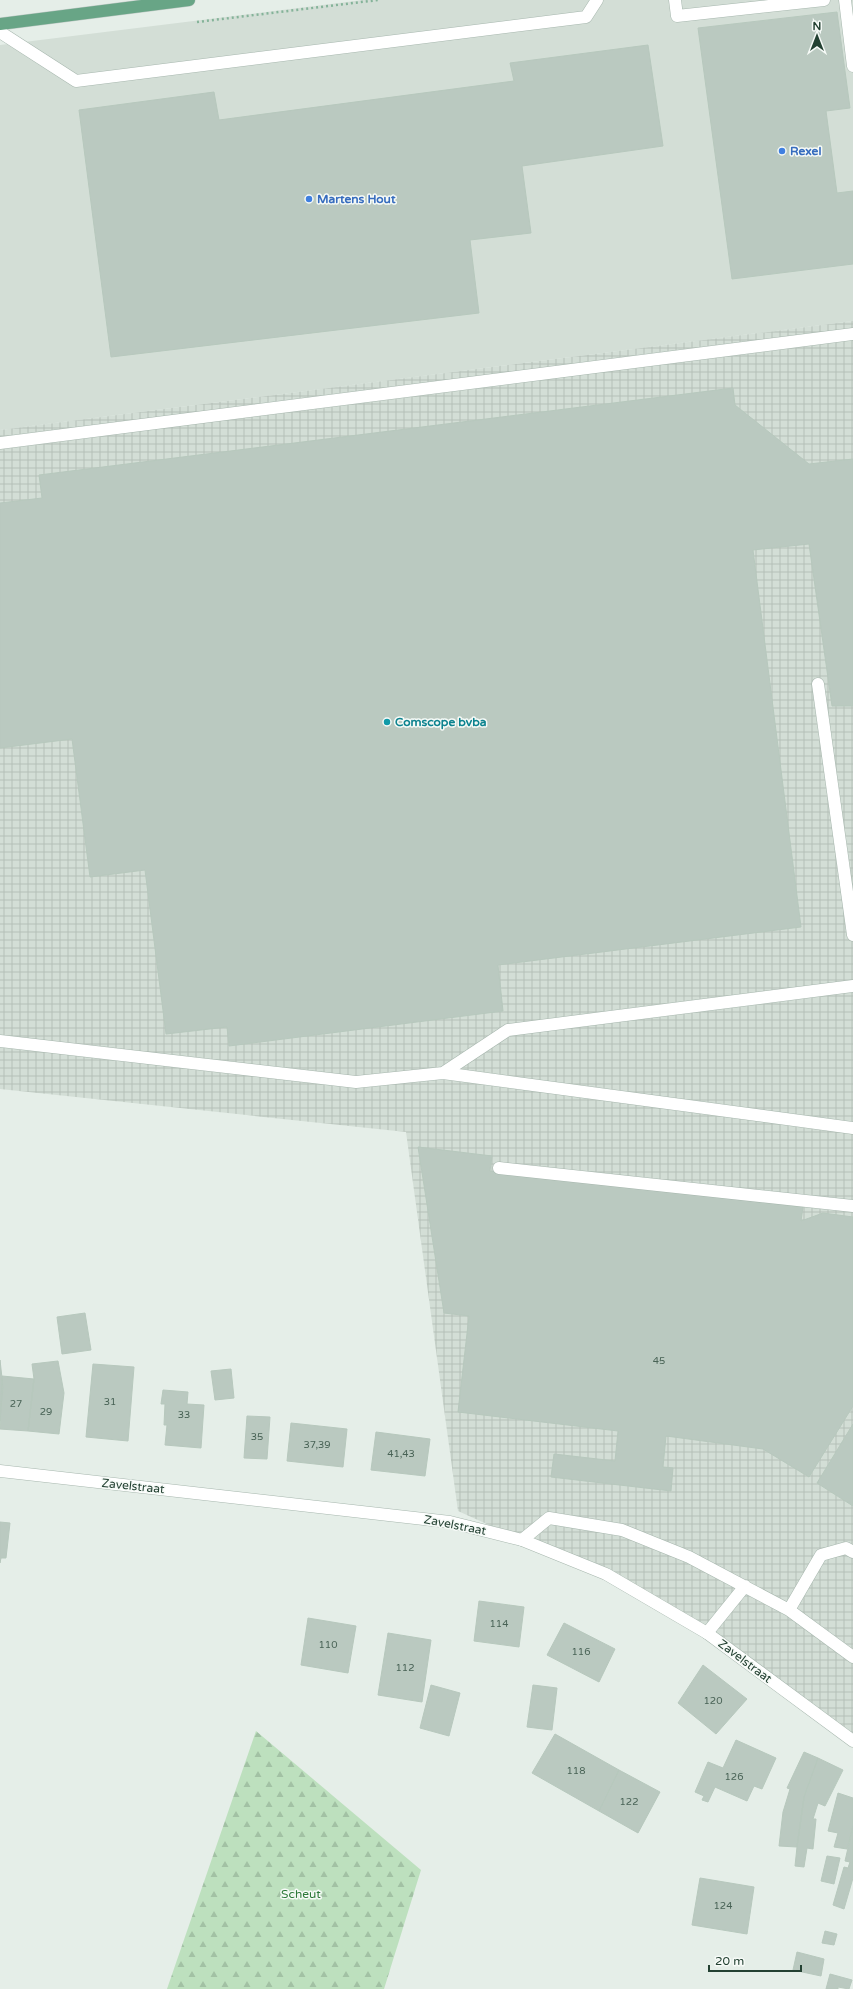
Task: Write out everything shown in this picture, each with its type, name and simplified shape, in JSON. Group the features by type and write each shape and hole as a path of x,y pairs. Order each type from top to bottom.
{"main road":[{"path":"0,24 189,0"}],"street":[{"path":"0,32 76,81 586,17 597,0"},
{"path":"675,0 676,16 824,0"},
{"path":"845,0 853,66"},
{"path":"0,443 853,334"},
{"path":"818,684 853,936"},
{"path":"443,1073 508,1030 853,986"},
{"path":"0,1042 356,1082 443,1073 853,1128"},
{"path":"499,1168 853,1206"},
{"name":"Zavelstraat","path":"0,1471 450,1522 522,1540 606,1574 707,1633 853,1741"},
{"path":"522,1540 549,1518 622,1530 689,1557 790,1610 853,1657"},
{"path":"790,1610 821,1555 846,1548 853,1552"},
{"path":"707,1633 745,1586"}],"shaded area":[{"path":"363,0 853,0 853,321 0,430 0,45"},
{"path":"853,321 853,1741 707,1633 606,1574 522,1540 458,1511 406,1132 0,1089 0,430"}],"green space":[{"name":"Scheut","path":"256,1731 421,1870 384,1989 167,1989"}],"building":[{"path":"837,12 850,108 826,111 837,193 853,191 853,264 732,279 698,28"},
{"name":"Martens Hout","path":"648,45 663,146 522,166 531,233 470,240 479,313 111,357 79,110 214,92 219,120 514,81 510,63"},
{"name":"Comscope bvba","path":"733,388 735,405 809,464 853,459 853,706 832,706 809,544 753,550 801,927 498,965 503,1011 229,1046 227,1027 166,1034 145,870 90,877 72,739 0,748 0,503 42,498 39,475"},
{"path":"418,1147 492,1156 490,1171 803,1207 801,1221 823,1213 853,1217 853,1406 809,1477 763,1449 666,1436 663,1467 673,1468 671,1491 551,1477 554,1454 615,1461 618,1431 458,1412 469,1316 444,1313"},
{"path":"85,1313 91,1350 62,1354 57,1317"},
{"path":"0,1360 3,1387 0,1421"},
{"path":"58,1361 64,1393 59,1434 28,1431 34,1379 32,1364"},
{"path":"93,1364 134,1367 128,1441 86,1437"},
{"path":"231,1369 234,1398 215,1400 211,1371"},
{"path":"2,1376 34,1379 28,1431 0,1429"},
{"path":"163,1390 188,1392 187,1404 204,1405 201,1448 165,1445 167,1425 164,1425 165,1404 161,1404"},
{"path":"247,1416 270,1417 267,1459 244,1458"},
{"path":"291,1423 347,1429 343,1467 287,1461"},
{"path":"853,1424 853,1506 817,1483"},
{"path":"376,1432 430,1439 425,1476 371,1470"},
{"path":"0,1522 10,1523 6,1558 1,1558 0,1563"},
{"path":"479,1601 524,1607 519,1647 474,1641"},
{"path":"308,1618 356,1626 348,1673 301,1665"},
{"path":"564,1623 615,1649 599,1682 547,1655"},
{"path":"388,1633 431,1640 422,1702 378,1695"},
{"path":"703,1665 747,1699 716,1734 678,1703"},
{"path":"431,1685 460,1693 449,1736 420,1728"},
{"path":"533,1685 557,1688 552,1730 527,1727"},
{"path":"555,1734 619,1770 599,1811 532,1773"},
{"path":"736,1740 776,1758 762,1789 754,1786 747,1801 715,1787 708,1802 702,1800 704,1796 695,1792 708,1762 723,1768"},
{"path":"804,1752 818,1758 804,1797 797,1847 779,1846 783,1812 790,1789 787,1788"},
{"path":"818,1758 843,1770 825,1806 818,1803 813,1819 816,1819 813,1849 807,1848 804,1867 795,1866 804,1797"},
{"path":"619,1770 660,1792 638,1833 599,1811"},
{"path":"838,1793 853,1798 853,1826 847,1849 834,1847 838,1833 828,1831"},
{"path":"853,1826 853,1878 844,1909 833,1905 844,1867 848,1868 850,1862 845,1861"},
{"path":"827,1856 840,1858 834,1884 821,1881"},
{"path":"700,1878 754,1887 747,1934 692,1925"},
{"path":"825,1931 837,1934 834,1945 822,1943"},
{"path":"797,1952 824,1959 821,1976 793,1970"},
{"path":"830,1974 852,1980 849,1989 838,1987 838,1989 826,1989"}],"place":[{"name":"Rexel","path":"782,151"},
{"name":"Martens Hout","path":"309,199"},
{"name":"Comscope bvba","path":"387,722"}]}
